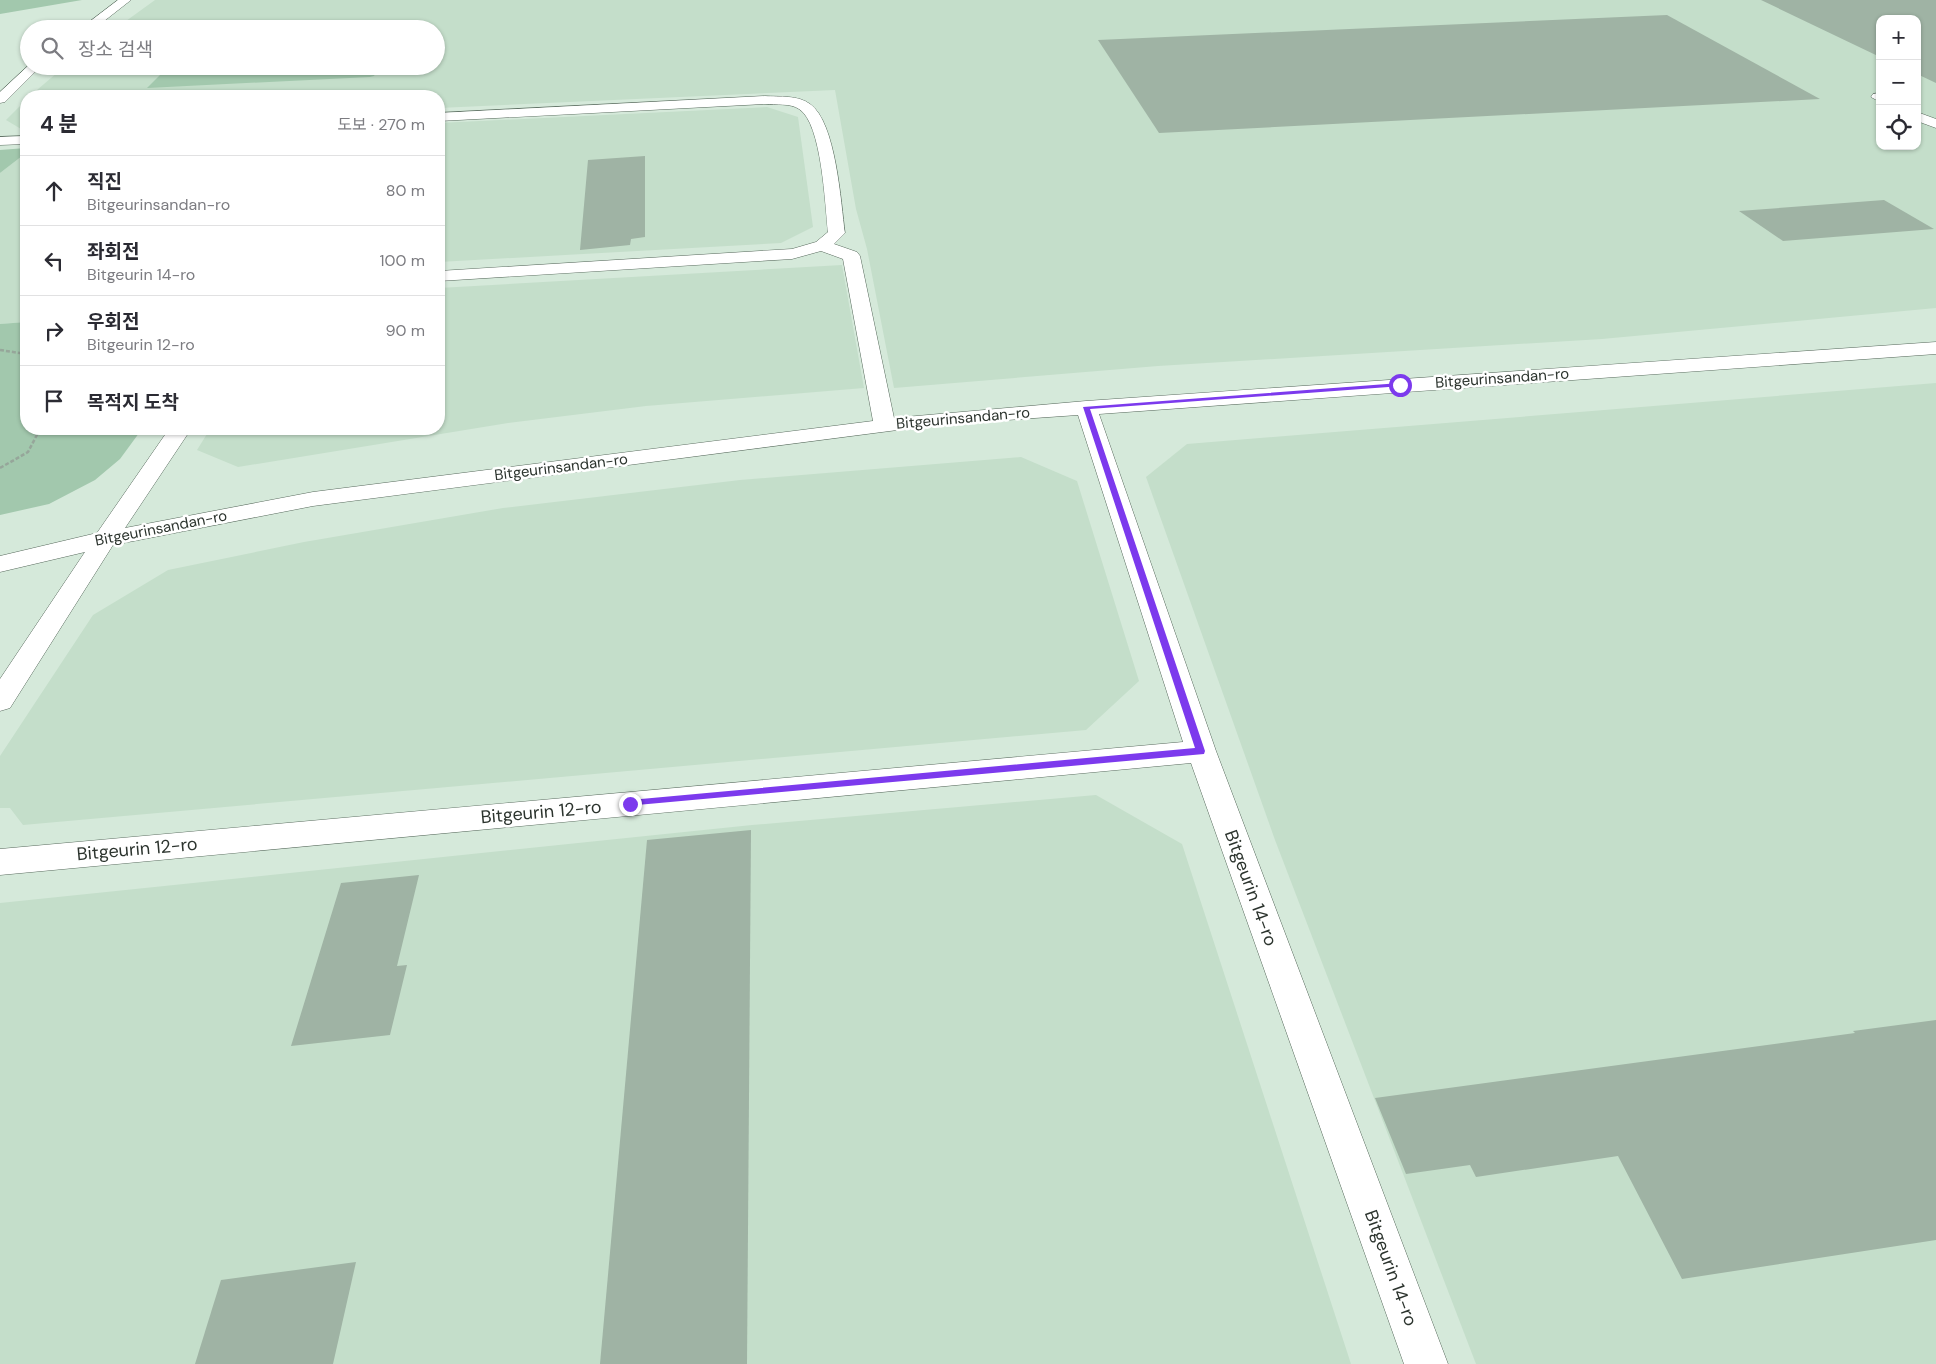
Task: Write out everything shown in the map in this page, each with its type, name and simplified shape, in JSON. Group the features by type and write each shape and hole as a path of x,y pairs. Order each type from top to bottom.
{"street":[{"path":"98,20 124,0"},
{"path":"8,70 20,69"},
{"path":"0,99 25,75"},
{"path":"445,117 765,100 792,101 808,108 822,130 837,233 822,246 792,254 445,276"},
{"path":"1921,118 1936,124"},
{"path":"0,141 20,140"},
{"path":"822,246 851,256 885,426"},
{"name":"Bitgeurinsandan-ro","path":"0,564 104,539 313,499 885,426 1086,407 1936,348"},
{"name":"Bitgeurin 14-ro","path":"1086,407 1200,751 1426,1364"},
{"path":"0,701 104,539 176,435"},
{"name":"Bitgeurin 12-ro","path":"0,862 1200,751"}],"path":[{"path":"0,350 20,353"},
{"path":"0,468 28,452 37,435"}],"shaded area":[{"path":"0,0 82,0 0,14"},
{"path":"155,0 1936,0 1936,308 1602,339 1158,366 894,388 867,249 856,209 835,90 445,108 445,90 37,90 54,75 445,75 445,20 127,20"},
{"path":"160,75 375,75 370,77 147,88"},
{"path":"20,106 20,128 6,120"},
{"path":"767,107 798,117 813,227 781,243 445,262 445,123"},
{"path":"20,148 20,158 0,173 0,150"},
{"path":"20,158 20,322 0,324 0,173"},
{"path":"842,265 864,388 646,406 508,423 445,433 445,288"},
{"path":"20,322 20,435 138,435 120,459 95,480 49,504 0,515 0,324"},
{"path":"1936,383 1936,1364 1476,1364 1275,840 1146,477 1187,444"},
{"path":"206,435 434,435 238,467 197,450"},
{"path":"1021,457 1077,481 1139,681 1086,730 23,825 10,808 0,808 0,756 93,615 168,570 304,542 503,508 740,480"},
{"path":"1096,795 1182,844 1351,1364 0,1364 0,903 752,825"}],"building":[{"path":"1761,0 1936,0 1936,83 1921,76 1921,15 1876,15 1876,55"},
{"path":"1667,15 1820,99 1159,133 1098,40"},
{"path":"645,156 645,237 631,239 630,245 580,250 588,160"},
{"path":"1884,200 1934,229 1783,241 1739,211"},
{"path":"751,830 747,1364 600,1364 647,840"},
{"path":"419,875 397,966 407,965 390,1035 291,1046 341,883"},
{"path":"1936,1020 1936,1240 1682,1279 1618,1156 1476,1177 1470,1165 1406,1174 1375,1098 1855,1033 1853,1031"},
{"path":"356,1262 333,1364 195,1364 221,1280"}],"route":[{"path":"630,804 1200,751 1086,407 1400,385"}]}
